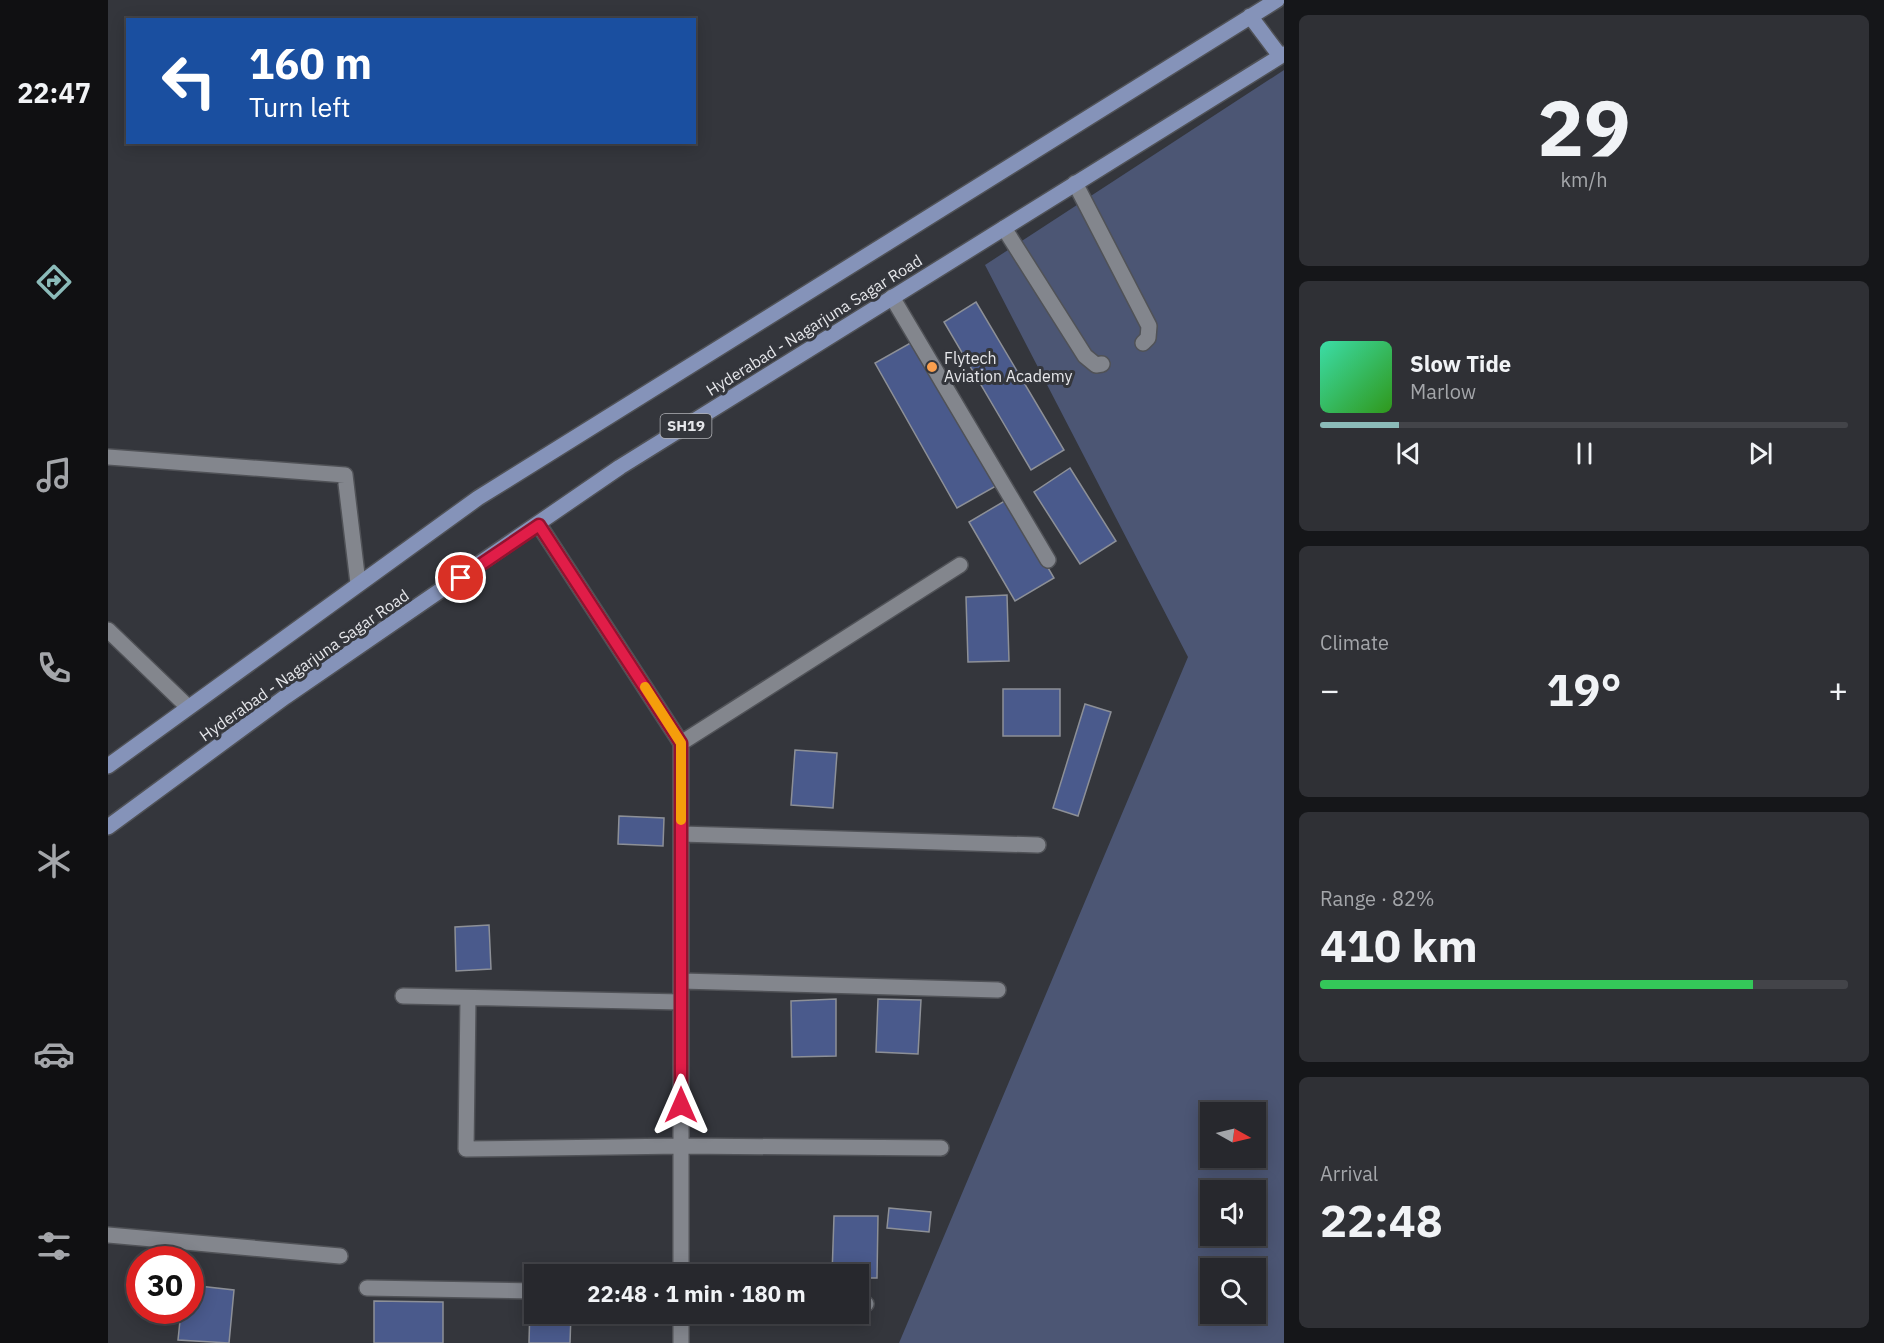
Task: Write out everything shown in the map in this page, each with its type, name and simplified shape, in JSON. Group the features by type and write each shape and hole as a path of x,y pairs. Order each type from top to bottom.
{"main road":[{"name":"Hyderabad - Nagarjuna Sagar Road","path":"108,766 358,583 487,492 1277,0"},
{"path":"1250,16 1282,55"},
{"name":"Hyderabad - Nagarjuna Sagar Road","path":"108,827 285,698 620,467 1282,55"}],"street":[{"path":"1075,183 1149,326 1148,338 1143,343"},
{"path":"1004,228 1085,356 1096,365 1102,364"},
{"path":"892,297 1048,560"},
{"path":"108,457 345,475 358,583"},
{"path":"539,525 681,743 681,1264"},
{"path":"681,743 960,565"},
{"path":"108,630 188,707"},
{"path":"681,834 1038,845"},
{"path":"681,981 998,990"},
{"path":"403,996 681,1002"},
{"path":"468,998 466,1149 681,1146 941,1148"},
{"path":"108,1235 340,1256"},
{"path":"367,1288 524,1291"},
{"path":"681,1324 681,1343"}],"shaded area":[{"path":"1284,70 1284,1343 899,1343 1188,657 985,265"}],"building":[{"path":"976,302 1064,450 1031,470 944,322"},
{"path":"914,341 996,486 957,508 875,363"},
{"path":"1070,468 1116,541 1080,564 1034,492"},
{"path":"1008,499 1054,578 1015,601 969,522"},
{"path":"1007,595 1009,661 968,662 966,597"},
{"path":"1003,689 1060,689 1060,736 1003,736"},
{"path":"1085,704 1111,712 1078,816 1053,808"},
{"path":"795,750 837,753 833,808 791,805"},
{"path":"619,816 664,818 663,846 618,844"},
{"path":"489,925 491,969 456,971 455,927"},
{"path":"836,999 836,1056 792,1057 791,1001"},
{"path":"878,999 921,1000 918,1054 876,1052"},
{"path":"889,1208 931,1212 929,1232 887,1228"},
{"path":"834,1216 878,1216 877,1278 869,1278 869,1264 832,1264"},
{"path":"204,1287 234,1290 229,1343 178,1340 180,1324 204,1324"},
{"path":"374,1301 443,1302 443,1343 374,1343"},
{"path":"529,1324 571,1324 570,1343 529,1343"}],"slow traffic":[{"path":"645,687 681,743 681,820"}],"place":[{"name":"Flytech Aviation Academy","path":"932,367"}],"route":[{"path":"461,578 539,525 681,743 681,1105"}]}
